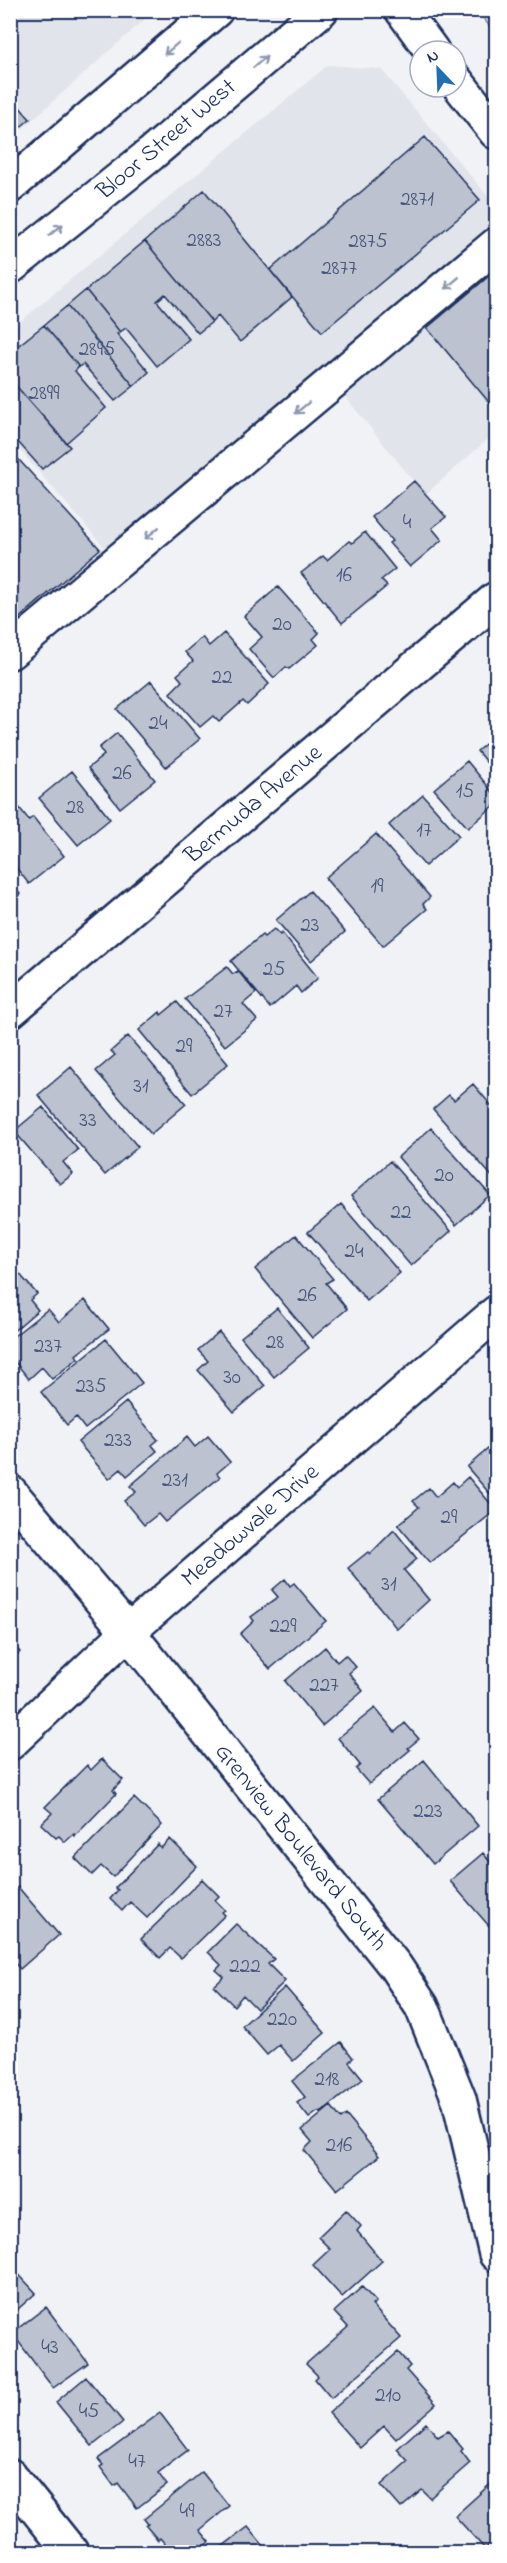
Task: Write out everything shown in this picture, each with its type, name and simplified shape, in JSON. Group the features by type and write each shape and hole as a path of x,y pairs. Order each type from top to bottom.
{"street":[{"path":"10,186 216,10"},
{"name":"Bloor Street West","path":"10,267 151,154 321,10"},
{"path":"402,10 423,39"},
{"path":"468,96 496,132"},
{"path":"10,652 496,245"},
{"name":"Bermuda Avenue","path":"10,1011 496,599"},
{"name":"Meadowvale Drive","path":"10,1743 128,1632 496,1314"},
{"name":"Grenview Boulevard South","path":"10,1492 128,1632 395,1966 422,2007 459,2099 496,2254"},
{"path":"10,2476 71,2553"}],"shaded area":[{"path":"11,11 154,11 11,139"},
{"path":"478,11 496,11 496,35"},
{"path":"328,65 381,69 496,206 496,432 425,495 335,384 120,565 11,440 10,330"}],"building":[{"path":"10,96 30,119 10,136"},
{"path":"425,137 480,200 322,332 270,270"},
{"path":"204,190 292,297 240,342 218,316 212,322 145,241"},
{"path":"145,241 212,322 198,333 165,294 157,301 189,339 157,366 126,328 120,332 86,290"},
{"path":"495,271 496,405 493,407 427,328"},
{"path":"86,290 120,332 117,334 149,372 134,386 67,306"},
{"path":"67,306 134,386 115,401 83,364 79,367 44,325"},
{"path":"44,325 79,367 75,371 106,408 66,443 10,379 10,352"},
{"path":"10,379 70,447 42,469 10,433"},
{"path":"10,450 100,549 10,626"},
{"path":"414,481 446,517 432,528 442,540 410,567 389,543 392,541 372,517"},
{"path":"365,532 395,569 381,580 387,586 342,623 301,573 323,556 327,560 349,541 352,543"},
{"path":"278,587 319,633 313,639 318,645 289,669 286,667 274,678 249,649 262,637 244,616"},
{"path":"224,633 269,684 247,705 243,701 219,722 213,716 200,727 170,693 182,681 177,675 193,661 185,652 202,637 209,646"},
{"path":"151,681 200,739 166,767 117,709"},
{"path":"117,733 155,780 120,808 88,768 104,755 99,748"},
{"path":"496,735 496,774 477,751"},
{"path":"467,761 496,796 496,804 468,828 434,789"},
{"path":"72,771 110,819 78,845 39,798"},
{"path":"423,795 459,836 425,866 389,825"},
{"path":"14,801 29,820 33,817 64,856 29,884 10,860 10,804"},
{"path":"376,834 430,897 423,904 427,909 383,946 325,878"},
{"path":"10,882 20,894 10,903"},
{"path":"310,891 345,932 311,961 276,920"},
{"path":"274,929 280,935 282,933 318,978 301,993 296,986 270,1008 231,961 262,935 264,937"},
{"path":"227,967 233,974 238,971 256,993 243,1004 257,1020 225,1046 185,999"},
{"path":"177,1002 228,1064 192,1094 139,1030 160,1012 161,1015"},
{"path":"128,1036 186,1104 151,1134 96,1071 115,1055 111,1051"},
{"path":"71,1067 138,1147 105,1175 38,1095"},
{"path":"473,1084 496,1111 496,1181 433,1109 449,1095 454,1100"},
{"path":"43,1107 78,1150 63,1162 73,1174 60,1184 14,1131"},
{"path":"431,1128 490,1195 456,1225 398,1157"},
{"path":"390,1161 451,1231 411,1266 351,1196"},
{"path":"341,1204 400,1273 367,1301 308,1232"},
{"path":"296,1235 333,1279 326,1283 347,1309 312,1338 255,1269"},
{"path":"10,1263 37,1294 30,1300 38,1310 10,1334"},
{"path":"85,1300 109,1329 76,1355 78,1358 52,1379 42,1367 29,1379 10,1356 10,1339 48,1309 59,1322"},
{"path":"277,1308 309,1348 274,1377 241,1337"},
{"path":"219,1332 265,1386 234,1412 198,1370 208,1361 198,1350"},
{"path":"106,1339 142,1383 85,1429 76,1417 67,1425 41,1392"},
{"path":"126,1402 158,1440 152,1445 157,1451 127,1476 121,1469 109,1479 78,1442"},
{"path":"208,1436 230,1462 217,1473 220,1477 165,1522 158,1514 144,1525 124,1501 136,1492 130,1486 187,1437 195,1447"},
{"path":"496,1442 496,1501 467,1467"},
{"path":"468,1477 496,1510 430,1563 398,1525 419,1507 413,1501 429,1488 436,1497 453,1482 457,1487"},
{"path":"394,1530 417,1559 404,1570 429,1600 397,1629 348,1568 368,1552 370,1554"},
{"path":"285,1579 290,1586 294,1583 326,1621 270,1669 240,1634 254,1621 251,1617 278,1597 272,1590"},
{"path":"10,1642 20,1652 10,1662"},
{"path":"325,1647 337,1662 345,1655 356,1667 349,1673 363,1691 322,1726 285,1681"},
{"path":"375,1708 395,1732 405,1723 419,1739 408,1748 410,1750 369,1784 356,1769 360,1765 338,1738"},
{"path":"102,1759 123,1780 113,1790 116,1794 75,1836 74,1834 65,1842 59,1836 56,1838 41,1824 52,1813 45,1807 87,1765 91,1770"},
{"path":"424,1760 478,1826 433,1864 378,1799"},
{"path":"134,1798 162,1825 113,1877 101,1866 92,1875 75,1858"},
{"path":"170,1839 197,1866 147,1918 130,1902 122,1911 110,1899 118,1890 115,1888 158,1844 161,1848"},
{"path":"483,1853 496,1869 496,1919 489,1926 450,1881"},
{"path":"202,1879 219,1896 215,1900 225,1910 222,1912 225,1915 181,1958 170,1948 160,1958 141,1939"},
{"path":"18,1887 59,1935 20,1969 10,1958 10,1893"},
{"path":"236,1924 274,1959 268,1964 285,1981 257,2009 243,1995 234,2006 214,1986 224,1977 216,1970 221,1965 208,1952"},
{"path":"285,1987 325,2033 293,2061 279,2045 267,2055 242,2026"},
{"path":"341,2042 353,2058 349,2062 363,2079 320,2113 319,2111 309,2118 297,2103 305,2097 292,2081"},
{"path":"331,2106 341,2119 346,2115 379,2156 337,2190 304,2150 312,2142 302,2130"},
{"path":"346,2210 361,2226 357,2231 382,2261 342,2297 313,2265 330,2249 318,2237"},
{"path":"10,2265 36,2293 10,2316"},
{"path":"362,2287 376,2302 372,2305 401,2338 331,2398 315,2379 318,2376 306,2364 348,2327 334,2312"},
{"path":"46,2307 88,2363 53,2388 12,2333"},
{"path":"398,2352 410,2366 406,2370 436,2404 396,2439 384,2426 360,2448 329,2413"},
{"path":"86,2377 123,2422 92,2446 56,2402"},
{"path":"160,2413 188,2450 158,2473 167,2485 137,2508 118,2483 114,2486 100,2467 103,2465 98,2459"},
{"path":"426,2423 438,2437 448,2431 463,2449 461,2451 470,2463 430,2498 422,2490 401,2508 381,2485 408,2461 397,2449"},
{"path":"202,2472 229,2506 200,2530 210,2542 197,2552 172,2552 146,2526 148,2524 144,2519"},
{"path":"496,2479 496,2538 485,2549 455,2516"},
{"path":"248,2527 269,2552 215,2552"}]}
